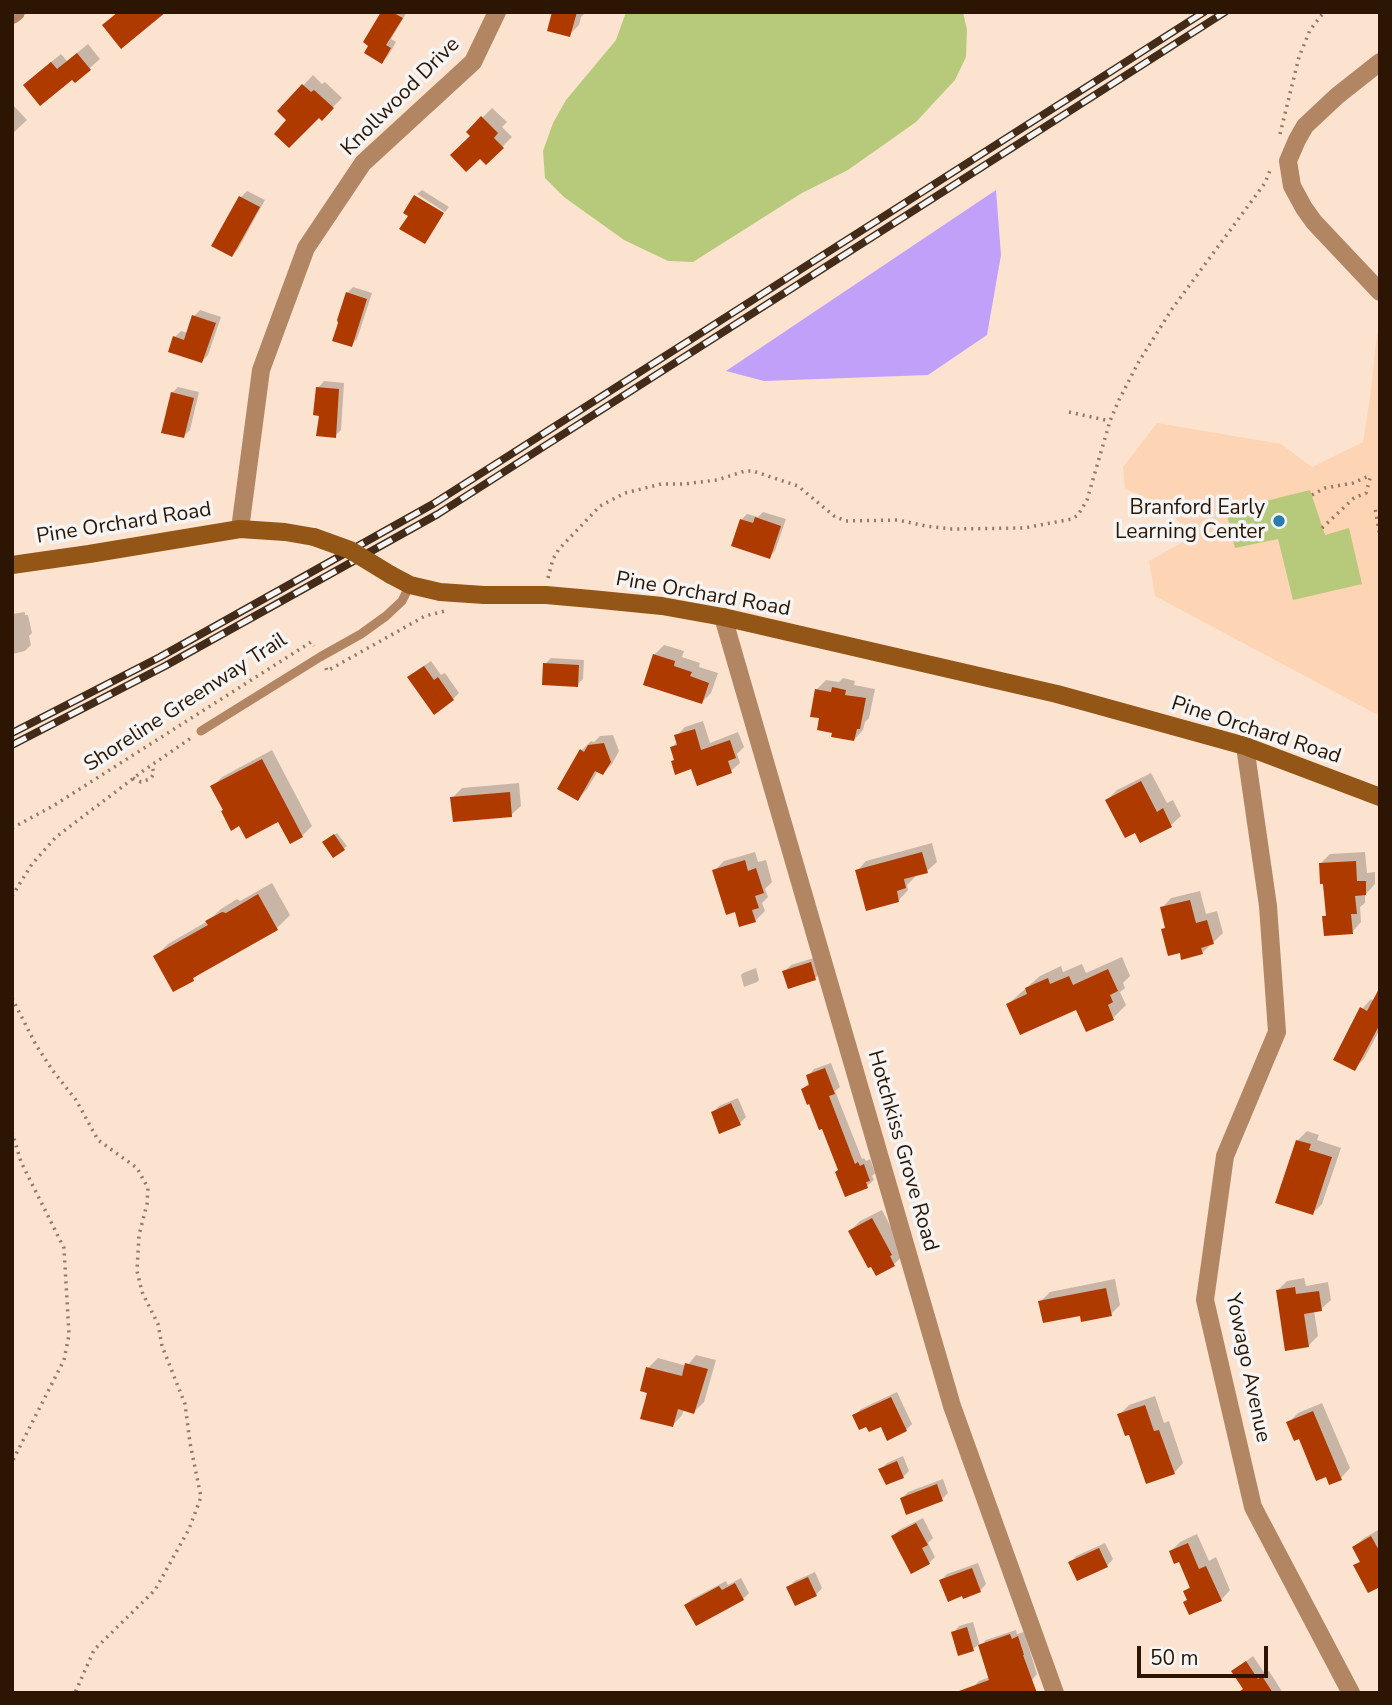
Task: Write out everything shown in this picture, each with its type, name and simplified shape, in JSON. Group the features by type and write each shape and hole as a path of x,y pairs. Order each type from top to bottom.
{"street":[{"name":"Knollwood Drive","path":"240,529 261,370 306,248 363,163 473,62 497,12"},
{"path":"1380,62 1305,126 1288,161 1292,186 1304,208 1380,292"},
{"name":"Pine Orchard Road","path":"12,565 240,529 285,532 314,537 350,550 410,584 440,592 546,596 662,606 723,617 1057,694 1245,746 1380,797"},
{"name":"Hotchkiss Grove Road","path":"723,617 952,1406 1055,1693"},
{"name":"Yowago Avenue","path":"1245,746 1268,906 1277,1032 1225,1156 1205,1300 1253,1507 1351,1693"}],"lane":[{"path":"201,731 361,634 402,601 410,584"}],"path":[{"path":"1279,136 1299,57 1310,30 1324,12"},
{"path":"546,596 548,574 559,549 600,506 625,493 661,484 717,480 745,471 798,486 834,516 846,521 898,520 953,529 1024,528 1072,519 1078,515 1087,500 1110,421 1151,341 1265,183 1274,159"},
{"path":"1069,412 1110,421"},
{"path":"1312,495 1325,488 1353,483 1371,475 1366,493 1354,498 1322,528"},
{"path":"1380,507 1375,508 1380,537"},
{"name":"Shoreline Greenway Trail","path":"12,828 53,806 311,642 327,671 414,621 447,611"},
{"path":"12,896 32,864 55,837 201,731"},
{"path":"133,778 141,782 150,779 154,774 151,765"},
{"path":"12,998 36,1045 76,1100 98,1140 137,1168 148,1188 139,1235 137,1271 142,1292 159,1324 162,1346 185,1404 201,1497 189,1529 155,1590 94,1650 75,1693"},
{"path":"12,1132 20,1162 64,1248 69,1335 64,1360 12,1462"}],"shaded area":[{"path":"996,190 1001,255 987,335 928,375 764,381 726,371"},
{"name":"Branford Early Learning Center","path":"1380,332 1380,716 1155,596 1149,561 1192,537 1164,505 1125,489 1123,467 1157,423 1281,444 1312,467 1363,442 1377,333"}],"green space":[{"path":"626,12 963,12 967,30 966,57 955,80 916,122 848,170 802,193 693,262 668,261 624,240 564,197 545,178 543,151 553,123 566,100 616,40"},
{"path":"1310,490 1325,535 1349,528 1362,584 1293,600 1278,539 1235,548 1226,511"}],"building":[{"path":"118,12 166,12 121,49 102,25"},
{"path":"381,12 392,12 403,18 386,45 391,48 382,64 364,53 368,46 363,42"},
{"path":"552,12 577,12 570,37 547,31"},
{"path":"77,53 91,70 75,83 72,80 40,106 23,85 51,62 57,69"},
{"path":"302,84 311,92 314,90 334,108 322,121 319,118 289,148 274,134 286,120 277,111"},
{"path":"481,116 498,133 494,138 504,148 486,165 480,159 466,172 450,155 470,136 466,132"},
{"path":"414,195 444,213 425,244 399,229 408,216 403,213"},
{"path":"239,196 260,207 232,257 211,246"},
{"path":"346,292 367,299 352,347 332,341"},
{"path":"192,315 216,323 202,363 168,352 173,336 184,340"},
{"path":"316,387 339,389 336,438 316,436 319,416 313,415"},
{"path":"171,392 194,398 184,438 161,433"},
{"path":"755,517 781,526 770,559 731,546 740,519 753,523"},
{"path":"653,654 675,661 674,666 692,672 690,676 709,683 702,704 643,685"},
{"path":"543,663 579,665 578,687 542,685"},
{"path":"424,666 434,680 438,677 454,700 434,715 407,677"},
{"path":"832,687 846,690 845,695 866,698 860,729 857,729 854,741 831,737 832,733 817,730 819,718 810,717 815,689 831,692"},
{"path":"695,729 701,750 730,740 736,758 728,761 732,773 697,786 691,769 675,775 670,747 677,745 674,735"},
{"path":"604,743 611,762 603,775 595,771 578,801 557,789 580,749 584,752 588,745"},
{"path":"262,759 303,837 290,844 278,822 246,839 239,826 231,831 210,786"},
{"path":"1141,781 1157,812 1163,808 1172,827 1140,843 1135,833 1125,838 1105,800"},
{"path":"510,792 512,817 453,822 450,797"},
{"path":"334,834 345,850 333,858 322,842"},
{"path":"922,852 928,873 904,879 906,888 897,891 899,902 866,911 855,870"},
{"path":"745,860 748,871 756,868 764,893 755,896 759,908 752,910 756,922 739,927 735,912 726,915 712,870"},
{"path":"1356,861 1357,881 1366,881 1366,895 1355,896 1357,914 1351,914 1353,934 1324,936 1322,916 1326,916 1319,863"},
{"path":"258,894 278,930 173,992 153,956 208,925 205,921 222,912 226,913"},
{"path":"1190,900 1196,923 1207,920 1214,944 1201,948 1203,954 1181,960 1180,953 1168,956 1161,929 1165,928 1160,907"},
{"path":"811,962 816,980 788,989 782,971"},
{"path":"1108,969 1118,991 1110,995 1113,1002 1108,1005 1114,1020 1086,1032 1076,1010 1020,1035 1006,1004 1027,994 1025,988 1048,978 1050,984 1069,976 1073,985"},
{"path":"1380,987 1380,1024 1355,1071 1333,1060 1360,1007 1367,1011"},
{"path":"825,1068 835,1094 829,1096 855,1164 864,1164 870,1181 866,1182 868,1188 845,1197 822,1129 819,1130 801,1089 809,1085 806,1075"},
{"path":"731,1103 741,1125 719,1134 711,1112"},
{"path":"1296,1140 1311,1144 1309,1150 1332,1157 1313,1215 1275,1203"},
{"path":"872,1218 895,1266 876,1276 871,1267 868,1268 848,1231"},
{"path":"1295,1287 1296,1294 1319,1291 1322,1311 1304,1314 1309,1347 1285,1351 1276,1290"},
{"path":"1106,1288 1112,1316 1081,1322 1080,1316 1043,1323 1038,1301"},
{"path":"685,1363 708,1369 694,1414 678,1409 673,1427 640,1419 647,1393 640,1391 646,1367 682,1376"},
{"path":"891,1397 907,1431 887,1441 881,1427 869,1432 866,1427 859,1430 852,1415"},
{"path":"1145,1405 1154,1431 1159,1430 1175,1474 1146,1484 1129,1435 1125,1436 1117,1414"},
{"path":"1313,1411 1342,1480 1329,1485 1326,1477 1316,1481 1299,1439 1294,1441 1286,1422"},
{"path":"897,1461 904,1478 886,1485 878,1469"},
{"path":"937,1484 943,1501 906,1515 900,1498"},
{"path":"916,1523 928,1545 922,1548 930,1564 911,1574 891,1536"},
{"path":"1371,1536 1380,1552 1380,1587 1368,1593 1353,1565 1360,1562 1352,1547"},
{"path":"1188,1543 1199,1569 1206,1566 1222,1601 1189,1615 1183,1602 1187,1600 1183,1591 1190,1588 1179,1562 1174,1564 1169,1551"},
{"path":"1099,1548 1108,1567 1077,1581 1068,1562"},
{"path":"972,1568 981,1592 948,1602 939,1580"},
{"path":"808,1577 817,1596 795,1606 786,1587"},
{"path":"735,1583 744,1600 696,1626 684,1605 719,1586 722,1590"},
{"path":"967,1627 974,1651 958,1656 951,1632"},
{"path":"1010,1634 1012,1639 1018,1636 1037,1693 959,1693 989,1680 978,1645"},
{"path":"1246,1661 1258,1679 1262,1676 1273,1693 1237,1693 1243,1689 1231,1671"}],"railway":[{"path":"12,733 160,657 433,504 1204,12"},
{"path":"12,745 165,666 438,514 1225,12"}],"place":[{"name":"Branford Early Learning Center","path":"1279,521"}]}
